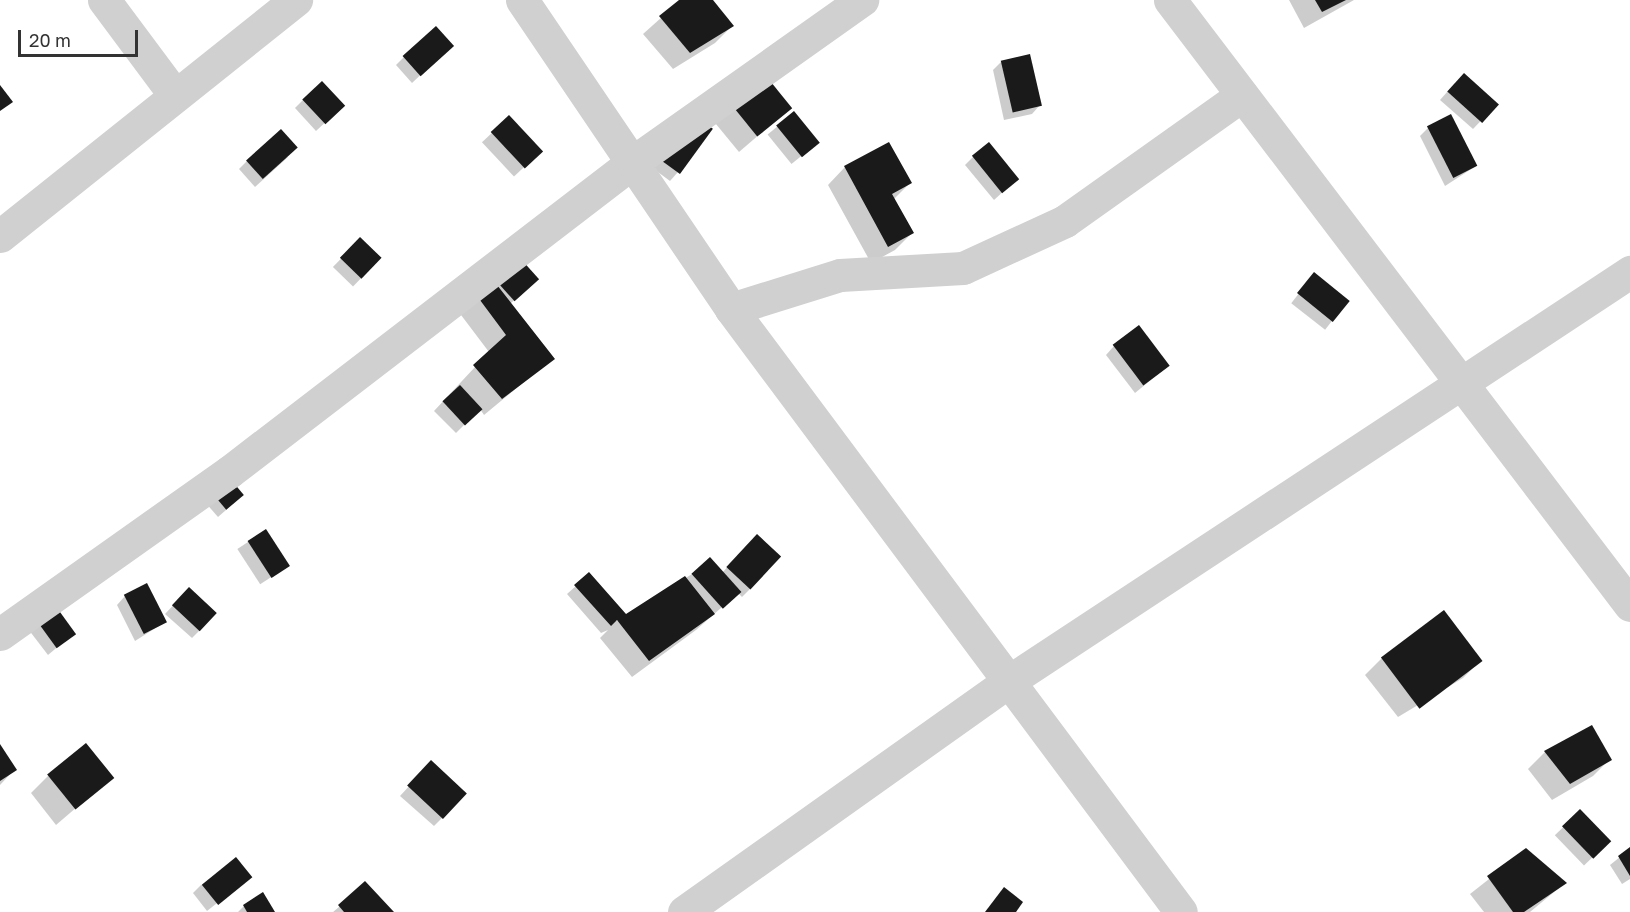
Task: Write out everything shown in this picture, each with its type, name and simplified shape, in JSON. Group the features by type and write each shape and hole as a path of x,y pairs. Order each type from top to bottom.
{"street":[{"path":"104,0 174,94"},
{"path":"0,236 174,94 296,0"},
{"path":"522,0 731,309 1181,912"},
{"path":"0,634 229,472 633,162 862,0"},
{"path":"1170,0 1630,605"},
{"path":"731,309 840,275 963,268 1065,221 1242,95"},
{"path":"684,912 1009,681 1630,272"}],"building":[{"path":"679,0 713,0 734,26 690,53 659,16"},
{"path":"1315,0 1346,0 1322,12"},
{"path":"436,26 454,46 421,76 403,56"},
{"path":"1030,54 1042,106 1013,112 1001,61"},
{"path":"762,71 792,108 757,137 727,99"},
{"path":"1464,73 1499,104 1482,123 1447,92"},
{"path":"322,81 345,106 325,124 302,99"},
{"path":"0,85 13,102 0,111"},
{"path":"687,110 713,129 680,174 654,155"},
{"path":"794,111 820,143 802,157 776,125"},
{"path":"1451,114 1477,166 1453,178 1427,126"},
{"path":"509,115 543,152 525,169 491,132"},
{"path":"281,129 298,148 263,179 246,160"},
{"path":"889,142 912,183 892,194 914,233 888,247 844,166"},
{"path":"989,142 1019,179 1002,193 972,156"},
{"path":"360,237 382,258 361,279 340,258"},
{"path":"511,248 539,279 515,301 486,270"},
{"path":"1314,272 1350,301 1333,322 1297,293"},
{"path":"497,285 555,359 502,399 473,365 506,335 477,296"},
{"path":"1139,325 1170,366 1143,386 1113,345"},
{"path":"460,385 483,409 465,426 442,401"},
{"path":"222,469 244,495 226,510 204,484"},
{"path":"266,529 290,566 272,578 248,541"},
{"path":"757,534 781,557 750,589 726,567"},
{"path":"710,557 741,592 723,609 691,574"},
{"path":"589,572 626,614 685,576 715,614 649,661 617,620 611,626 574,585"},
{"path":"147,583 167,622 144,634 124,595"},
{"path":"189,587 217,613 200,631 172,605"},
{"path":"52,601 76,634 57,648 33,615"},
{"path":"1444,610 1483,661 1419,709 1381,658"},
{"path":"1592,725 1612,760 1570,784 1544,751"},
{"path":"86,743 114,778 75,809 47,774"},
{"path":"0,744 17,770 0,781"},
{"path":"431,760 467,793 443,819 407,786"},
{"path":"1580,809 1611,841 1593,859 1562,826"},
{"path":"1630,847 1630,876 1618,856"},
{"path":"1526,848 1567,883 1524,912 1513,912 1487,876"},
{"path":"236,857 252,877 218,905 202,885"},
{"path":"365,881 394,912 344,912 338,905"},
{"path":"1004,887 1023,902 1016,912 985,912"},
{"path":"263,892 275,912 247,912 243,905"}]}
